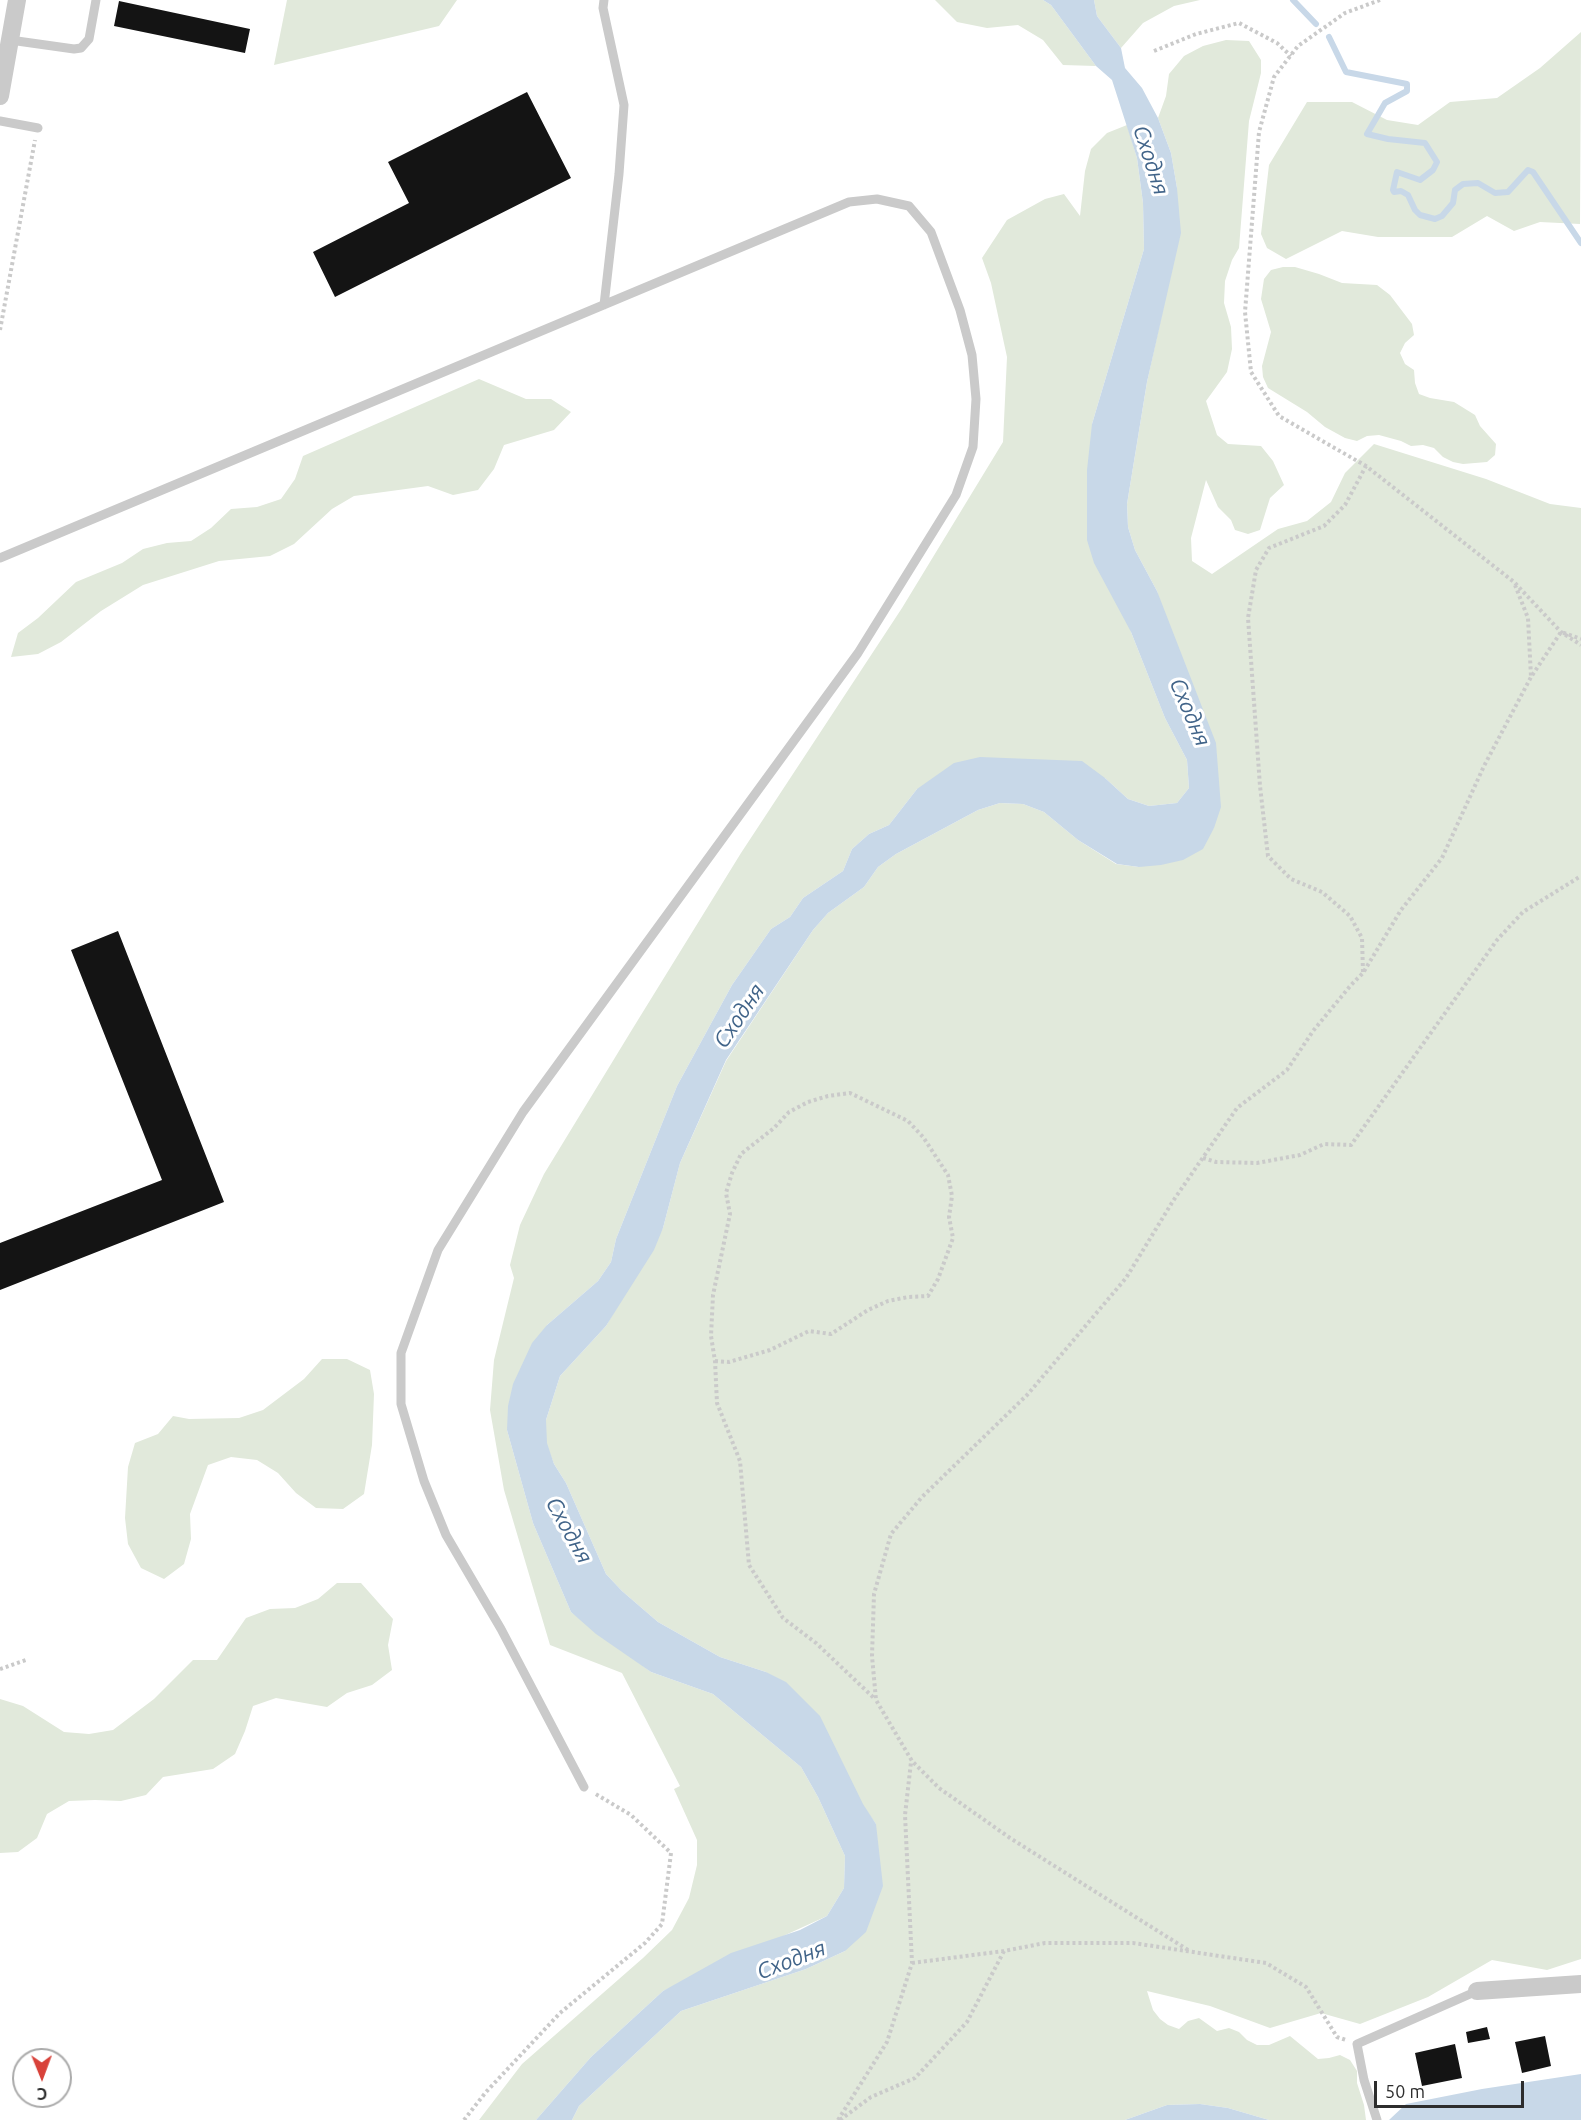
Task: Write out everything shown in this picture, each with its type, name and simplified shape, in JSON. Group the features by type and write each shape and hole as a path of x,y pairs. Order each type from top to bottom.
{"street":[{"path":"0,96 16,0"},
{"path":"1477,1991 1581,1984"}],"lane":[{"path":"10,40 81,48 89,39 96,0"},
{"path":"604,0 603,8 624,105 619,174 604,305"},
{"path":"0,121 38,128"},
{"path":"0,558 849,202 877,198 909,206 931,232 960,310 972,355 976,399 973,447 956,495 858,653 523,1112 438,1250 401,1353 401,1404 424,1481 446,1534 501,1629 584,1787"},
{"path":"1377,2120 1364,2080 1357,2044 1477,1991"}],"path":[{"path":"1380,0 1345,13 1298,46 1274,77 1259,132 1245,312 1251,372 1279,416 1366,465 1514,582 1561,632 1581,645"},
{"path":"1154,51 1196,34 1239,23 1277,43 1291,56"},
{"path":"0,330 38,128"},
{"path":"1363,973 1362,938 1350,916 1322,892 1291,879 1268,856 1260,786 1248,618 1256,570 1269,548 1324,526 1345,505 1366,465"},
{"path":"1514,582 1528,618 1531,677"},
{"path":"1561,632 1581,639"},
{"path":"876,1700 872,1656 874,1594 891,1534 922,1497 1028,1394 1126,1278 1173,1200 1237,1108 1287,1070 1313,1031 1363,973 1401,910 1442,858 1484,766 1531,677 1561,632"},
{"path":"1203,1158 1216,1162 1257,1163 1299,1155 1324,1144 1351,1145 1497,940 1523,912 1581,876"},
{"path":"715,1361 729,1362 770,1350 809,1331 831,1334 868,1310 888,1301 928,1296 938,1279 953,1238 949,1217 952,1196 948,1175 923,1137 908,1121 850,1094 828,1095 789,1112 774,1128 741,1154 732,1173 726,1193 730,1214 714,1295 711,1336 717,1403 740,1461 749,1565 783,1618 816,1643 876,1700 912,1761 939,1788 1010,1838 1188,1950"},
{"path":"0,1669 27,1660"},
{"path":"839,2120 887,2042 912,1963 905,1815 912,1761"},
{"path":"464,2120 486,2092 560,2013 645,1943 662,1924 671,1853 631,1815 584,1787"},
{"path":"912,1963 1004,1952 1045,1943 1133,1942 1266,1963 1306,1987 1337,2037 1357,2044"},
{"path":"839,2120 871,2097 915,2078 967,2022 1004,1952"}],"shaded area":[{"path":"287,0 457,0 439,26 274,65"},
{"path":"935,0 1043,0 1051,5 1096,66 1063,65 1043,40 1018,25 987,28 957,22"},
{"path":"1094,0 1200,0 1174,6 1143,23 1121,48 1097,16"},
{"path":"1581,32 1580,224 1540,222 1514,231 1487,216 1452,237 1378,237 1342,231 1286,259 1267,248 1261,234 1269,165 1307,102 1352,102 1387,120 1418,125 1450,102 1497,98 1540,68"},
{"path":"1226,40 1249,41 1261,60 1261,73 1249,121 1239,248 1225,281 1224,303 1231,327 1232,349 1227,372 1206,401 1217,435 1228,444 1261,446 1273,461 1284,485 1270,498 1260,530 1248,534 1235,530 1231,520 1218,507 1206,480 1191,538 1192,561 1212,574 1278,529 1307,521 1331,502 1345,473 1374,444 1486,479 1550,504 1581,508 1581,1959 1547,1970 1492,1960 1428,1997 1360,2024 1321,2013 1270,2028 1210,2006 1147,1991 1153,2010 1160,2019 1179,2029 1188,2021 1199,2018 1217,2031 1229,2028 1239,2032 1247,2040 1257,2045 1269,2045 1290,2036 1318,2059 1340,2055 1350,2060 1357,2071 1357,2083 1366,2120 1269,2120 1228,2108 1200,2104 1167,2105 1125,2120 572,2120 579,2106 681,2011 806,1969 845,1951 876,1824 766,1672 720,1657 658,1622 606,1574 566,1483 554,1464 546,1443 546,1420 560,1376 606,1326 663,1228 680,1163 726,1061 813,930 828,913 864,887 878,867 896,854 978,810 1000,803 1023,804 1044,812 1078,840 1116,864 1139,867 1214,828 1157,591 1135,550 1128,527 1127,504 1147,382 1169,282 1177,188 1171,153 1158,118 1166,96 1169,74 1184,56 1203,46"},
{"path":"1127,125 1137,158 1143,203 1144,249 1092,424 1131,632 1165,718 1187,760 1189,788 1177,803 1149,806 1128,799 1105,778 917,789 889,825 869,834 852,849 843,871 803,898 790,917 771,929 732,985 677,1086 616,1239 611,1262 598,1281 547,1325 507,1430 533,1523 571,1612 651,1672 713,1694 801,1767 818,1797 845,1856 844,1888 827,1916 663,1991 591,2057 536,2120 479,2120 522,2064 672,1930 689,1898 697,1865 697,1840 674,1789 680,1786 622,1673 550,1645 504,1490 490,1410 494,1360 514,1278 510,1265 520,1225 544,1174 633,1028 741,853 902,608 1003,442 1007,357 991,283 982,258 1007,220 1045,199 1064,194 1080,216 1085,171 1091,149 1107,133"},
{"path":"1295,267 1342,283 1377,285 1390,295 1412,324 1414,335 1405,343 1400,353 1405,364 1414,370 1419,394 1454,402 1475,415 1480,426 1496,444 1495,455 1487,462 1463,464 1443,457 1434,448 1423,445 1411,446 1379,435 1367,436 1357,441 1345,438 1268,388 1263,377 1262,366 1271,332 1261,299 1264,279 1271,270"},
{"path":"479,379 526,399 551,399 571,412 554,430 504,445 494,469 478,490 453,495 428,486 354,496 332,509 294,544 270,556 219,561 143,585 101,611 61,642 38,654 11,657 18,633 38,618 76,582 122,563 143,549 167,543 191,541 211,528 231,509 257,507 281,499 295,479 303,456"},
{"path":"322,1359 347,1359 370,1370 374,1394 372,1445 364,1494 343,1509 316,1508 296,1493 278,1473 257,1460 231,1457 208,1465 190,1514 191,1539 184,1564 164,1579 141,1568 128,1544 125,1518 128,1467 135,1443 158,1434 173,1416 189,1419 239,1418 263,1410 304,1379"},
{"path":"337,1583 361,1583 393,1619 388,1645 392,1670 372,1685 347,1693 327,1707 276,1698 253,1706 235,1754 213,1769 163,1777 146,1795 121,1801 69,1801 47,1814 37,1838 18,1852 0,1853 0,1699 23,1706 64,1732 89,1734 113,1730 154,1699 193,1660 217,1660 246,1618 270,1609 295,1608 318,1599"}],"water":[{"name":"Сходня","path":"1043,0 1094,0 1097,16 1121,48 1125,68 1142,88 1158,118 1171,153 1181,233 1147,382 1127,504 1128,527 1135,550 1157,591 1216,743 1221,807 1214,828 1203,849 1183,860 1161,865 1139,867 1117,864 1078,840 1044,812 1023,804 1000,803 978,810 896,854 878,867 864,887 828,913 813,930 726,1060 680,1163 663,1228 654,1250 606,1326 560,1376 546,1420 547,1443 554,1464 566,1483 606,1574 658,1622 720,1657 766,1672 786,1682 820,1716 863,1804 876,1824 883,1886 866,1932 845,1951 806,1969 681,2011 579,2106 572,2120 536,2120 591,2057 663,1991 731,1953 800,1930 827,1916 844,1888 845,1856 818,1797 801,1767 713,1694 651,1672 596,1634 571,1612 533,1523 507,1430 508,1406 513,1384 532,1343 547,1325 598,1281 611,1262 616,1239 677,1086 732,985 771,929 790,917 803,898 843,871 852,849 869,834 889,825 917,789 954,763 980,757 1082,761 1128,799 1149,806 1177,803 1189,788 1187,760 1165,718 1131,632 1094,563 1087,540 1087,470 1092,424 1144,249 1143,203 1137,158 1112,80 1096,66 1051,5"},
{"path":"1581,2074 1581,2120 1389,2120 1406,2104 1482,2089"},
{"path":"1200,2104 1228,2108 1269,2120 1125,2120 1167,2105"}],"building":[{"path":"119,1 250,29 245,53 114,26"},
{"path":"527,92 571,178 335,297 313,252 409,203 388,162"},
{"path":"118,931 224,1202 0,1290 0,1243 162,1180 71,950"},
{"path":"1487,2027 1490,2039 1468,2043 1466,2032"},
{"path":"1545,2036 1551,2066 1522,2073 1515,2042"},
{"path":"1455,2044 1462,2078 1422,2086 1415,2053"}],"waterway":[{"path":"1293,0 1316,24"},
{"path":"1329,37 1346,72 1407,84 1407,91 1385,103 1367,134 1425,143 1437,162 1433,170 1420,180 1397,172 1393,190 1408,195 1420,215 1435,219 1442,216 1453,203 1455,190 1463,184 1478,183 1495,193 1508,192 1528,170 1533,172 1581,243"}]}
